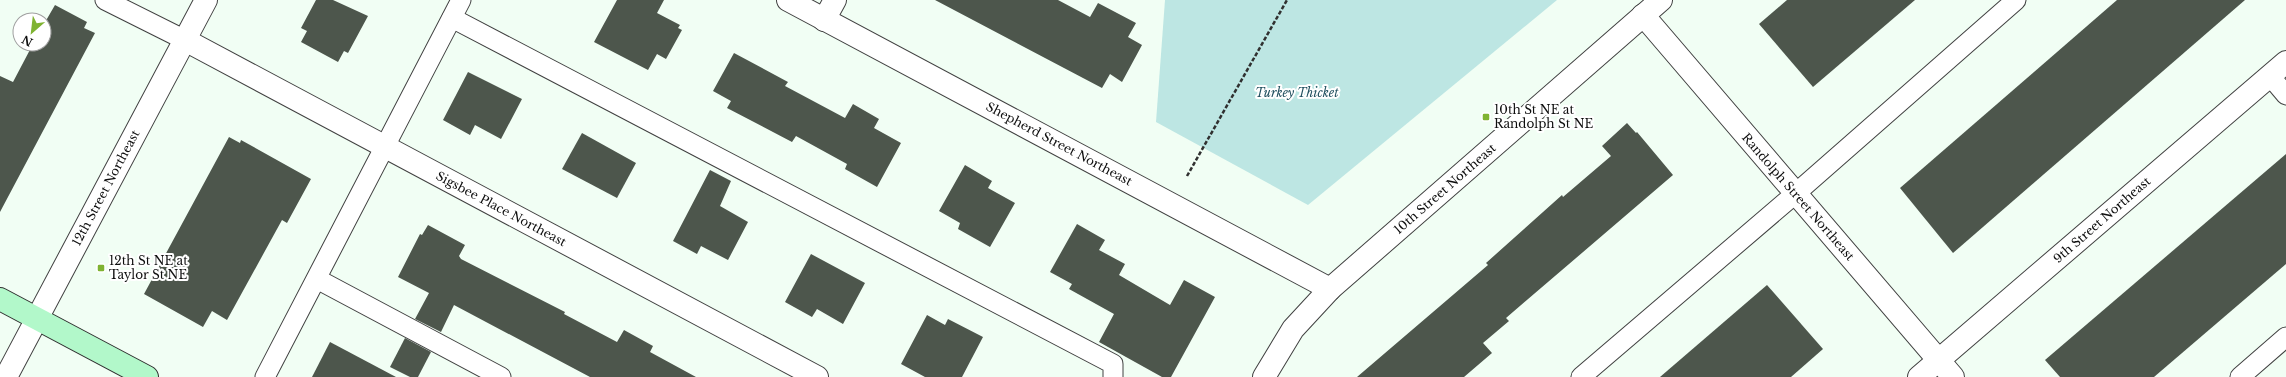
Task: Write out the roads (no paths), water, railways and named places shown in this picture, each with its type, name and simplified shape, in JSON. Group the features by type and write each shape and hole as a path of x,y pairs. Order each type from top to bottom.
{"main road":[{"path":"0,299 147,377"}],"street":[{"name":"12th Street Northeast","path":"6,377 206,0"},
{"name":"Shepherd Street Northeast","path":"788,0 1330,289"},
{"path":"824,20 835,0"},
{"name":"10th Street Northeast","path":"1264,377 1293,329 1330,289 1661,0"},
{"name":"Randolph Street Northeast","path":"1643,15 1953,377"},
{"name":"Sigsbee Place Northeast","path":"184,40 817,377"},
{"name":"9th Street Northeast","path":"1919,377 2286,62"}],"lane":[{"path":"105,0 184,40"},
{"path":"265,377 386,147 461,0"},
{"path":"1581,377 1795,194 2016,0"},
{"path":"452,18 1113,364 1113,377"},
{"path":"2270,76 2286,95"},
{"path":"317,279 501,377"},
{"path":"2240,377 2286,337"}],"place":[{"name":"10th St NE at Randolph St NE","path":"1486,117"},
{"name":"12th St NE at Taylor St NE","path":"101,268"}],"park label":[{"name":"Turkey Thicket","path":"1297,93"}]}
